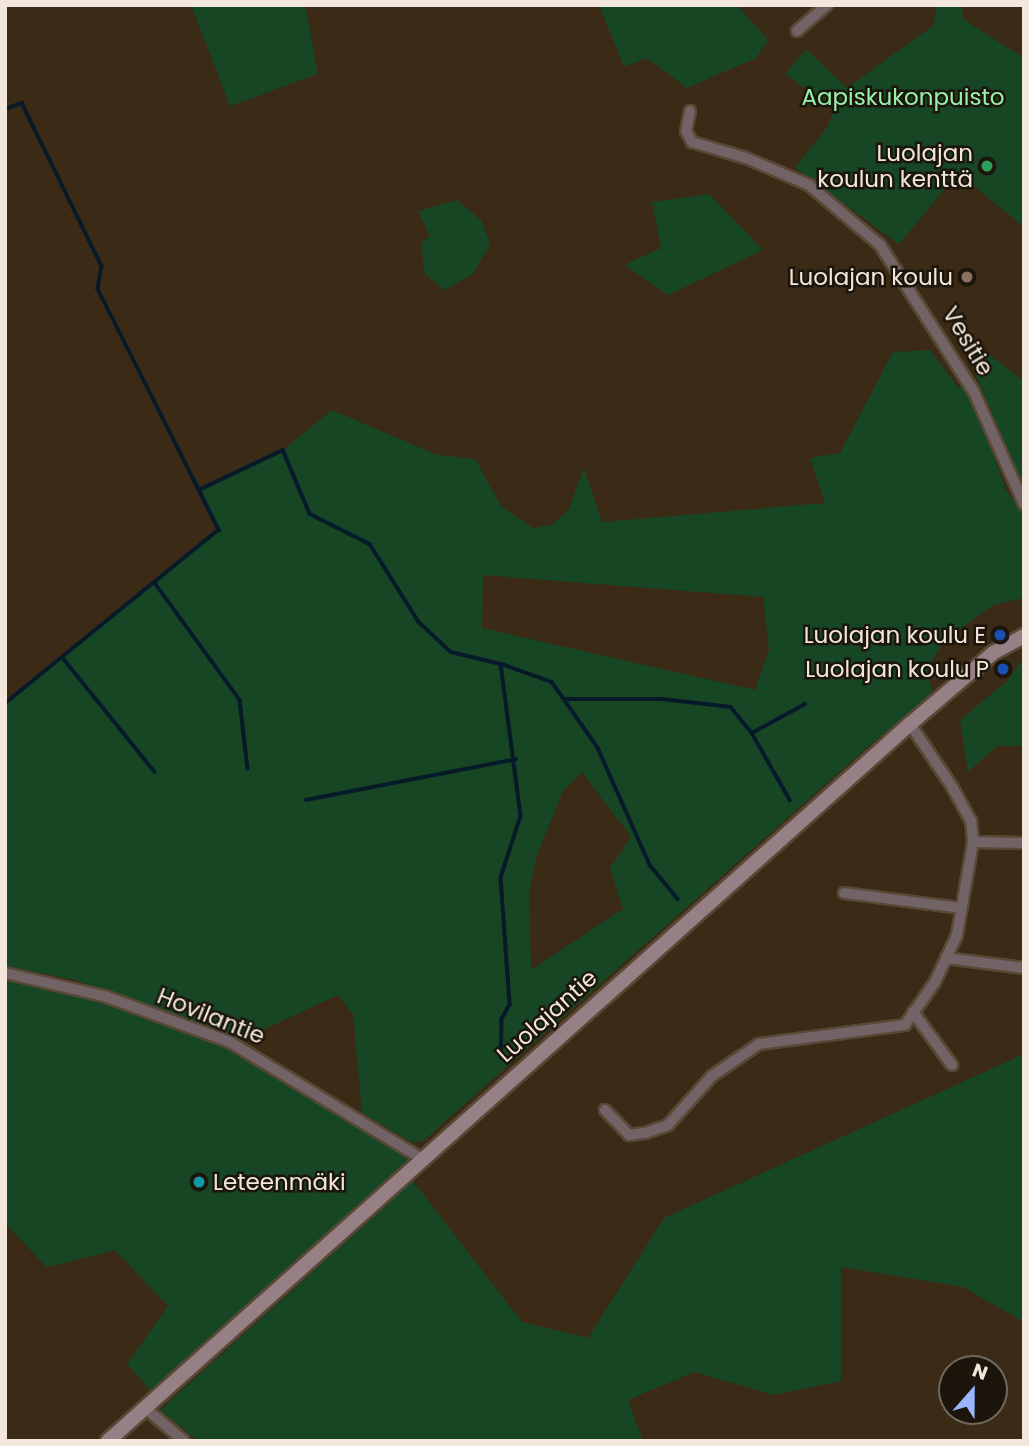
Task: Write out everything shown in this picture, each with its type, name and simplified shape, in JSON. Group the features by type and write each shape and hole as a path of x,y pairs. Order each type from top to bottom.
{"main road":[{"name":"Luolajantie","path":"108,1441 421,1158 910,724 993,653 1024,636"}],"street":[{"path":"797,31 827,5"},
{"name":"Vesitie","path":"690,111 686,131 692,142 746,158 809,185 880,245 974,392 1024,504"},
{"path":"605,1110 629,1135 645,1133 668,1125 712,1076 759,1044 905,1025 957,935 973,842 971,821 953,788 910,724"},
{"path":"973,842 1024,843"},
{"path":"844,893 961,908"},
{"path":"946,958 1024,968"},
{"name":"Hovilantie","path":"5,973 107,997 230,1042 421,1158"},
{"path":"914,1012 952,1065"},
{"path":"145,1408 184,1441"}],"green space":[{"path":"191,5 305,5 318,74 230,106"},
{"path":"599,5 737,5 768,40 756,58 687,88 647,58 624,67"},
{"name":"Aapiskukonpuisto","path":"936,5 962,5 963,19 1024,58 1024,227 958,173 899,244 795,168 828,126 834,109 785,74 806,49 847,88 934,25"},
{"path":"709,194 763,250 668,295 624,265 661,248 652,202"},
{"path":"457,200 481,220 490,244 473,274 444,290 425,274 421,243 430,236 418,211"},
{"path":"976,345 1024,381 1024,490 972,366"},
{"path":"930,350 958,387 968,384 1006,490 1024,515 1024,598 993,605 945,640 927,668 933,696 872,743 423,1141 411,1142 362,1113 353,1014 338,995 241,1040 75,980 5,966 5,704 219,530 201,489 283,450 332,410 437,455 475,459 501,506 533,528 551,525 568,511 584,468 602,522 825,503 810,458 840,453 893,352","holes":["483,575 763,597 769,650 755,690 482,628","582,772 631,837 610,868 623,909 531,970 529,894 537,855 563,791"]},
{"path":"1024,657 1024,746 997,746 968,772 960,720 1008,680"},
{"path":"5,977 107,1000 232,1048 410,1158 154,1395 127,1364 168,1306 115,1250 47,1267 5,1224"},
{"path":"1024,1054 1024,1322 963,1287 841,1267 841,1381 773,1395 695,1372 628,1400 643,1441 198,1441 160,1410 413,1181 522,1322 588,1338 664,1218"}],"waterway":[{"path":"5,109 22,103 102,266 98,289 219,530 5,704"},
{"path":"201,489 283,450 310,514 370,544 419,622 451,652 501,664 521,816 501,878 510,1005 502,1019 501,1058"},
{"path":"155,583 240,700 248,769"},
{"path":"63,658 155,772"},
{"path":"502,664 552,682 598,748 650,865 678,899"},
{"path":"564,699 662,699 731,707 752,733 805,704"},
{"path":"752,733 790,800"},
{"path":"306,800 516,759"}],"place":[{"name":"Luolajan koulun kenttä","path":"987,166"},
{"name":"Luolajan koulu","path":"967,277"},
{"name":"Luolajan koulu E","path":"1000,635"},
{"name":"Luolajan koulu P","path":"1003,669"},
{"name":"Leteenmäki","path":"199,1182"}]}
